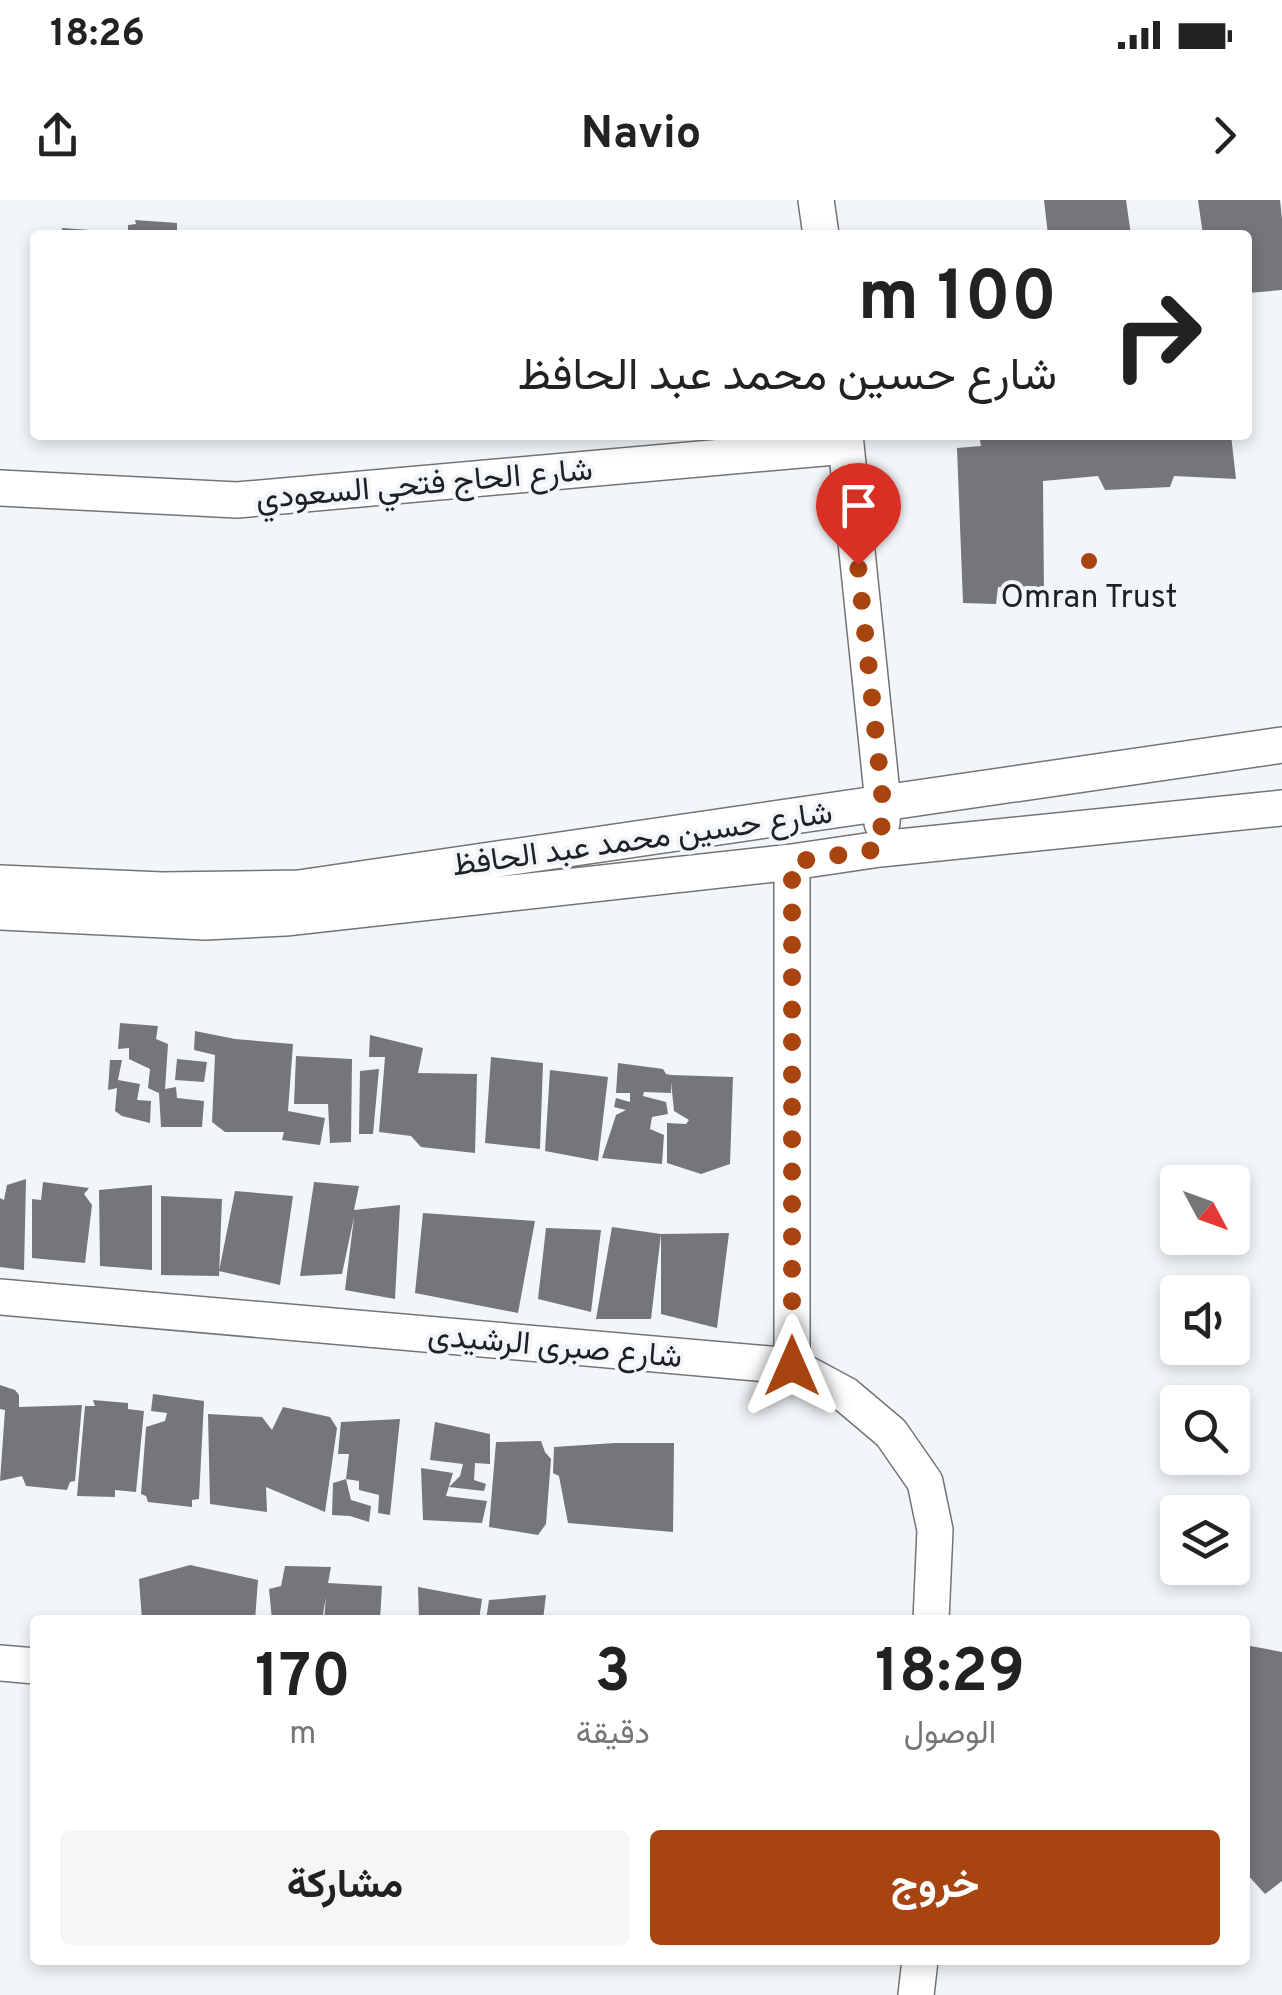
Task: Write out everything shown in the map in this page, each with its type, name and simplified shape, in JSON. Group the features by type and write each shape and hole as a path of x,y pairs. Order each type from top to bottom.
{"street":[{"path":"816,200 819,230"},
{"path":"846,440 883,803 880,849"},
{"name":"شارع الحاج فتحي السعودي","path":"0,488 237,500 846,440"},
{"name":"شارع حسين محمد عبد الحافظ","path":"0,884 162,890 299,888 1282,745"},
{"name":"شارع حسين محمد عبد الحافظ","path":"0,912 205,922 284,918 880,849 1282,808"},
{"path":"792,862 792,1366"},
{"name":"شارع صبرى الرشيدى","path":"0,1297 792,1366 846,1395 891,1433 925,1482 935,1530 931,1615"},
{"path":"0,1663 30,1666"},
{"path":"916,1995 919,1965"}],"building":[{"path":"1044,200 1126,200 1130,230 1047,230"},
{"path":"1198,200 1280,200 1282,290 1252,293 1252,230 1202,230"},
{"path":"135,220 177,223 177,230 128,230 128,225 136,224"},
{"path":"980,440 1232,440 1236,479 1174,476 1170,487 1105,490 1098,476 1043,481 1044,594 998,587 996,604 963,603 957,448 981,446"},
{"path":"120,1023 158,1026 156,1039 168,1044 165,1089 176,1087 177,1098 204,1101 202,1127 161,1127 159,1093 148,1088 150,1069 129,1059 129,1048 118,1049"},
{"path":"195,1031 293,1044 288,1111 325,1118 320,1145 282,1140 284,1132 225,1132 212,1122 215,1055 194,1050"},
{"path":"370,1035 423,1048 418,1073 477,1074 475,1153 421,1147 411,1136 379,1132 385,1057 369,1057"},
{"path":"296,1056 352,1059 351,1142 330,1143 328,1104 294,1104"},
{"path":"491,1057 543,1063 540,1149 485,1143"},
{"path":"177,1059 207,1062 204,1082 175,1080"},
{"path":"110,1060 122,1060 118,1080 140,1084 137,1100 151,1101 150,1123 115,1111 117,1088 108,1090"},
{"path":"618,1063 663,1069 671,1075 733,1077 730,1164 701,1174 667,1163 667,1123 686,1124 689,1120 674,1111 671,1082 671,1093 644,1092 643,1096 666,1102 668,1114 652,1117 650,1129 664,1135 662,1164 602,1158 616,1115 626,1110 614,1107 616,1098 630,1102 630,1093 616,1093"},
{"path":"379,1069 373,1134 359,1134 360,1071"},
{"path":"550,1070 608,1077 598,1161 545,1151"},
{"path":"26,1179 24,1270 0,1267 0,1198 4,1200 7,1185"},
{"path":"43,1182 89,1188 84,1194 92,1205 85,1263 32,1258 32,1199 41,1200"},
{"path":"314,1182 359,1186 354,1210 400,1205 395,1299 345,1290 354,1217 342,1274 300,1276"},
{"path":"152,1185 152,1270 100,1266 99,1190"},
{"path":"235,1191 293,1196 280,1285 219,1271"},
{"path":"161,1196 222,1199 219,1276 161,1275"},
{"path":"423,1213 535,1221 518,1313 415,1293"},
{"path":"612,1227 661,1234 651,1319 596,1319"},
{"path":"546,1228 601,1230 591,1312 538,1299"},
{"path":"729,1233 717,1328 661,1314 661,1234"},
{"path":"0,1385 15,1390 19,1407 82,1405 75,1481 70,1482 67,1490 26,1486 22,1476 0,1481 5,1410 0,1409"},
{"path":"153,1394 204,1401 199,1499 192,1500 192,1507 148,1502 141,1494 146,1427 165,1421 167,1413 151,1411"},
{"path":"93,1400 128,1403 128,1409 144,1411 136,1492 115,1490 115,1497 77,1496 85,1406 95,1406"},
{"path":"283,1407 330,1417 337,1428 325,1512 266,1487 267,1512 210,1504 208,1414 262,1417 272,1430"},
{"path":"400,1419 390,1515 378,1513 379,1495 359,1490 359,1481 346,1479 349,1454 338,1454 341,1422"},
{"path":"435,1422 490,1434 490,1464 475,1463 474,1480 486,1484 484,1491 449,1487 460,1476 463,1464 430,1460"},
{"path":"541,1441 551,1459 546,1524 538,1535 489,1527 496,1442"},
{"path":"674,1443 673,1532 568,1523 559,1476 553,1473 554,1447"},
{"path":"421,1468 453,1473 446,1496 487,1501 482,1523 423,1520"},
{"path":"346,1479 351,1500 371,1506 369,1522 332,1515 333,1483"},
{"path":"190,1565 258,1580 255,1615 142,1615 139,1579"},
{"path":"285,1566 331,1567 328,1583 382,1586 380,1615 324,1615 326,1597 323,1615 272,1615 269,1589 281,1586"},
{"path":"418,1587 482,1599 480,1615 419,1615"},
{"path":"546,1595 544,1615 487,1615 489,1600"},
{"path":"1250,1646 1282,1652 1282,1881 1265,1894 1250,1878"}],"place":[{"name":"Omran Trust","path":"1089,561"}],"route":[{"path":"792,1366 792,862 880,849 883,803 858,565"}]}
